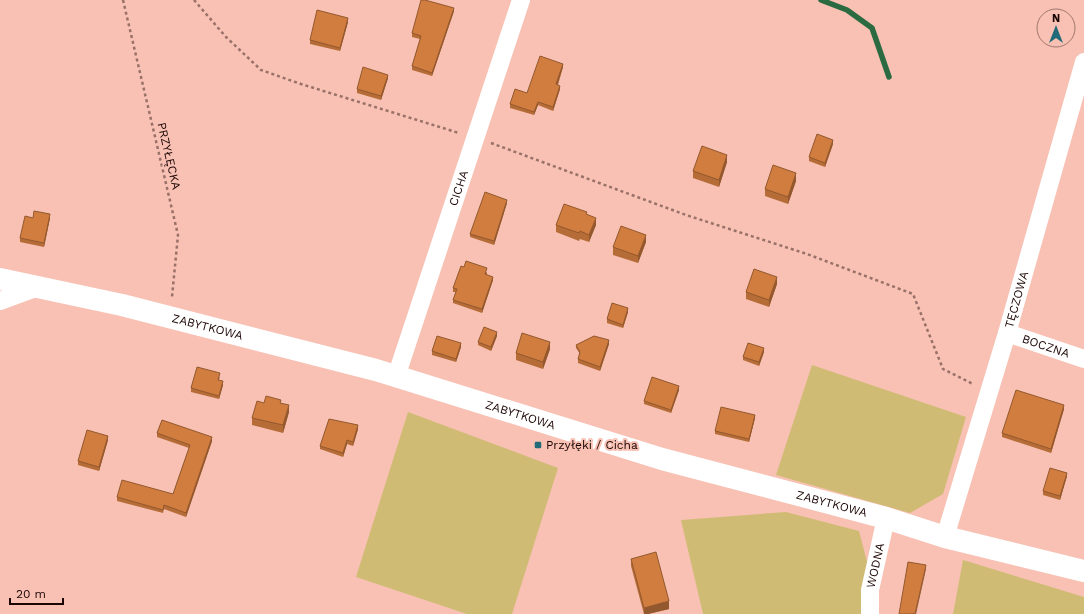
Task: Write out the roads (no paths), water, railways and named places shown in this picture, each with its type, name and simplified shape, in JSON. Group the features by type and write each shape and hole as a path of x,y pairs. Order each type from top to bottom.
{"street":[{"name":"CICHA","path":"396,377 521,0"},
{"name":"TĘCZOWA","path":"945,537 1007,333 1084,62"},
{"name":"ZABYTKOWA","path":"0,279 122,305 396,377 662,459 886,518 945,537 1084,571"},
{"path":"0,301 38,287"},
{"name":"BOCZNA","path":"1007,333 1084,359"},
{"name":"WODNA","path":"870,614 870,590 886,518"}],"waterway":[{"path":"821,0 847,10 872,28 889,77"}],"place":[{"name":"Przyłęki / Cicha","path":"538,445"}]}
